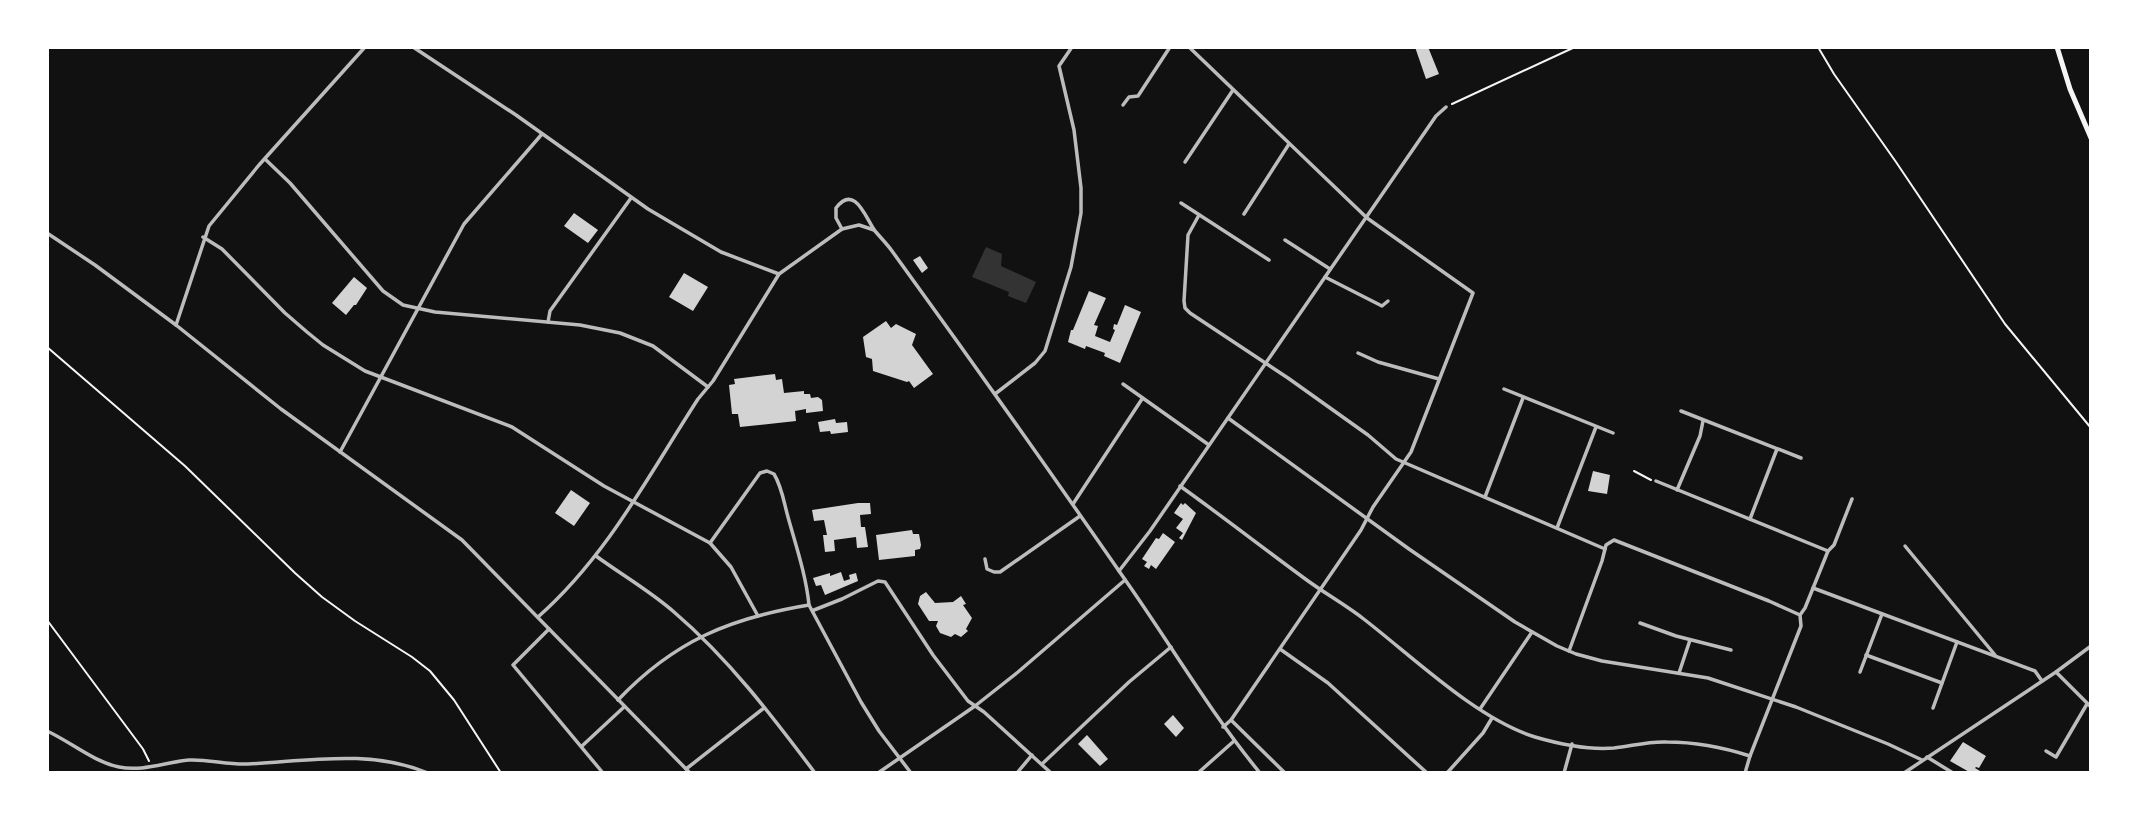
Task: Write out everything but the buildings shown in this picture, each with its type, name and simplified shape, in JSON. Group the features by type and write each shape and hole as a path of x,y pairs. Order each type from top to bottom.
{"main road":[{"path":"2057,47 2070,89 2091,138"}],"street":[{"path":"176,325 204,237 214,219 365,47"},
{"path":"413,47 631,198 720,252 779,274"},
{"path":"995,394 1035,363 1045,351 1075,250 1081,213 1081,188 1074,130 1059,66 1072,47"},
{"path":"1123,105 1129,97 1138,96 1170,47"},
{"path":"1189,47 1367,218 1473,293 1413,447 1321,589 1231,720 1223,727"},
{"path":"1185,162 1233,90"},
{"path":"1119,571 1181,486 1436,116 1446,107"},
{"path":"340,452 464,224 542,134"},
{"path":"1244,214 1290,144"},
{"path":"265,159 290,183 383,290 402,305 417,309 580,325 631,336 662,352 708,387"},
{"path":"548,321 550,311 631,198"},
{"path":"842,229 836,218 836,208 840,203 849,200 860,205 1073,504 1223,727 1260,773"},
{"path":"1181,203 1269,260"},
{"path":"1199,215 1188,235 1185,308 1190,313 1266,363 1368,435 1394,457 1605,550"},
{"path":"537,617 596,556 633,503 779,274 842,229 859,225 876,231"},
{"path":"47,233 103,270 275,405 468,545 688,771 765,708"},
{"path":"204,237 222,248 307,332 338,355 380,378 512,426 633,503 710,543 732,566 758,616"},
{"path":"1285,240 1330,270"},
{"path":"1325,277 1382,306 1388,301"},
{"path":"1358,353 1378,362 1439,379"},
{"path":"1123,384 1209,445"},
{"path":"1504,389 1613,433"},
{"path":"1485,497 1523,397"},
{"path":"1073,504 1142,399"},
{"path":"1681,411 1801,458"},
{"path":"1227,418 1367,520 1532,632 1569,651 1602,661 1708,678 1849,728 1922,760"},
{"path":"1677,490 1700,436 1703,421"},
{"path":"1557,528 1596,427"},
{"path":"1750,519 1777,449"},
{"path":"710,543 758,475 765,471 772,473 780,487 810,605 857,695 879,731 911,773"},
{"path":"1656,481 1828,551"},
{"path":"1181,486 1306,580 1362,618 1492,718 1535,737 1572,744 1606,748 1660,742 1698,743 1723,747 1750,756"},
{"path":"1745,773 1801,626 1800,615 1828,551 1834,545 1852,499"},
{"path":"985,559 986,569 1000,572 1080,516"},
{"path":"1569,651 1606,544 1615,540 1800,615"},
{"path":"1905,546 1997,657"},
{"path":"596,556 664,604 701,637 765,708 815,773"},
{"path":"814,610 883,580 933,655 968,701 1051,773"},
{"path":"878,773 975,706 1125,580"},
{"path":"1813,588 2035,671 2042,681"},
{"path":"618,700 659,662 701,637 758,616 810,605"},
{"path":"1860,672 1882,614"},
{"path":"1640,623 1731,650"},
{"path":"549,629 513,665 603,773"},
{"path":"1480,709 1532,632"},
{"path":"1679,673 1690,640"},
{"path":"1933,708 1958,642"},
{"path":"1903,773 2091,646"},
{"path":"1042,764 1129,682 1171,647"},
{"path":"1280,649 1328,683 1427,773"},
{"path":"1866,654 1942,683"},
{"path":"2046,751 2056,757 2089,705 2056,672"},
{"path":"582,747 624,707"},
{"path":"1447,773 1483,733 1492,718"},
{"path":"1231,720 1285,773"},
{"path":"47,732 111,765 125,768 196,760 241,764 341,758 386,761 428,773"},
{"path":"1198,773 1234,741"},
{"path":"1564,773 1572,744"},
{"path":"1017,773 1032,755"},
{"path":"1927,757 1953,773"}],"path":[{"path":"1446,107 1575,47"},
{"path":"1818,47 2005,324 2091,428"},
{"path":"47,347 177,459 322,597 412,657 435,676 460,708 501,773"},
{"path":"1634,471 1656,481"},
{"path":"47,620 146,753 150,766"}],"shaded area":[{"path":"986,247 1002,254 1001,266 1036,282 1026,303 1008,296 1009,292 972,277"}]}
